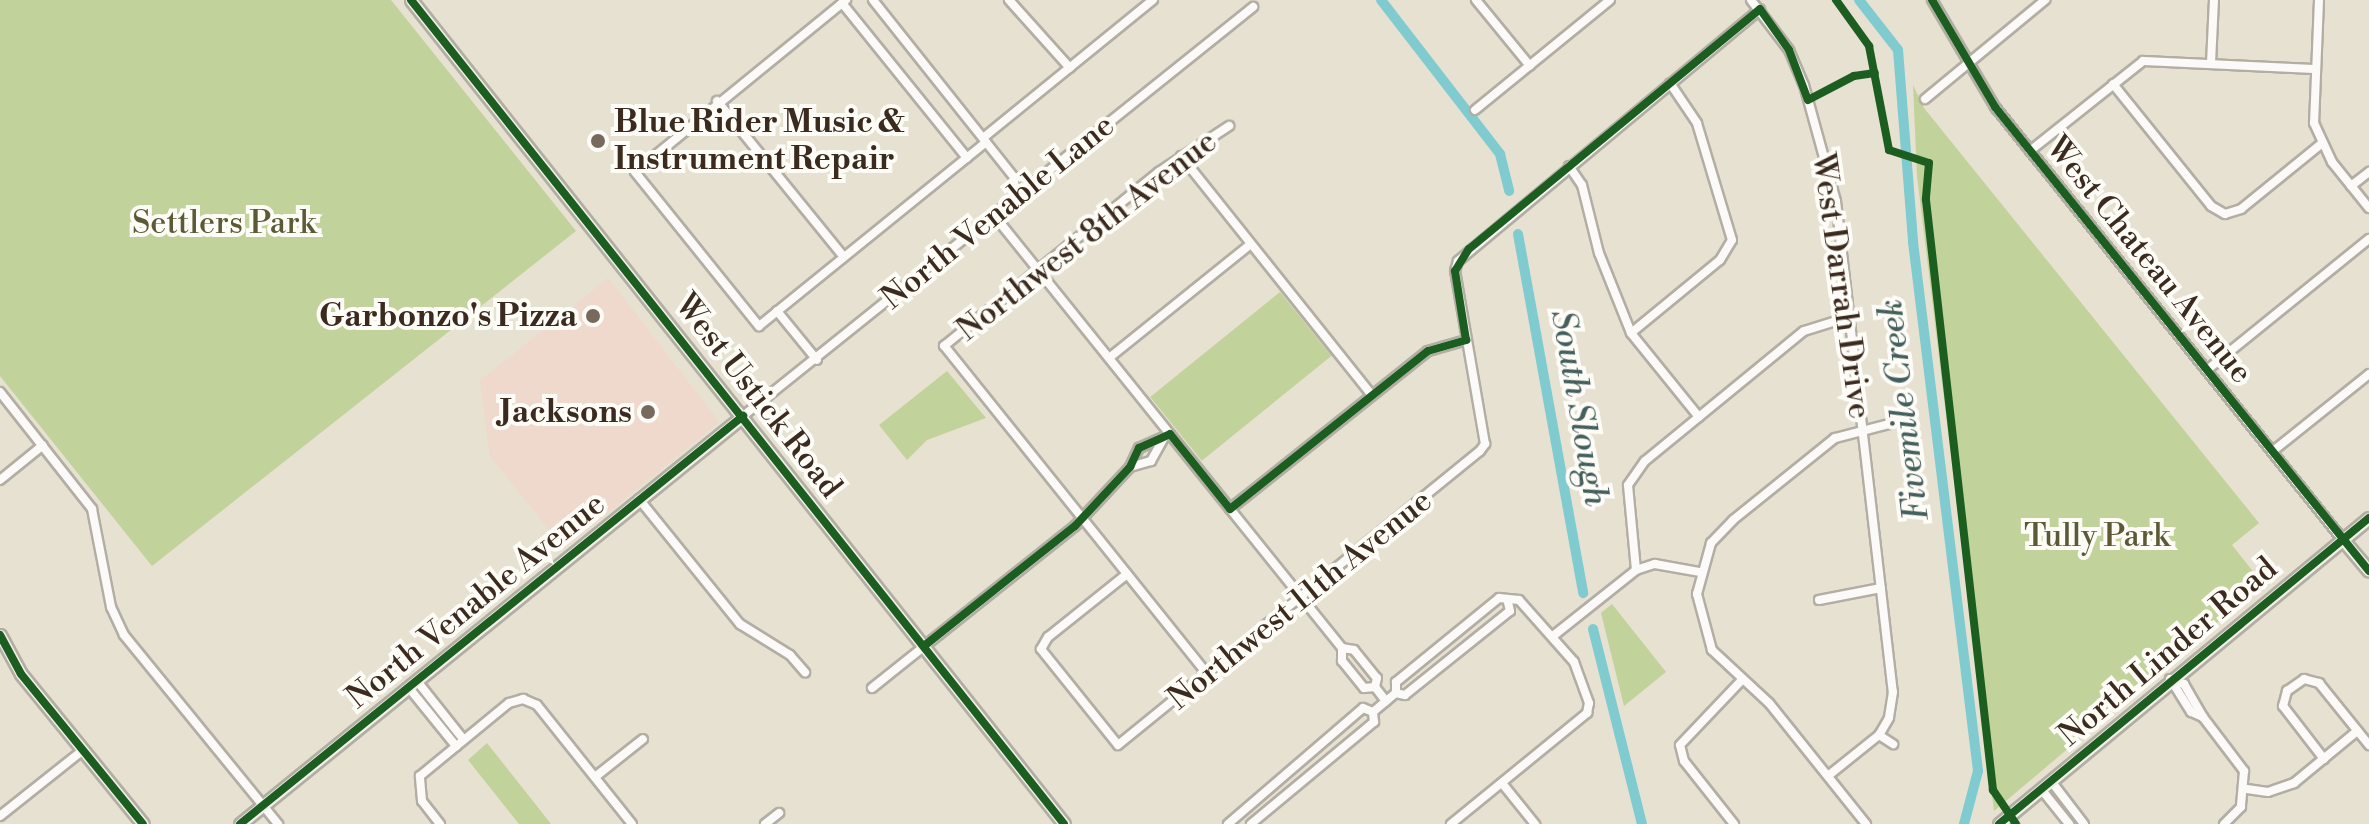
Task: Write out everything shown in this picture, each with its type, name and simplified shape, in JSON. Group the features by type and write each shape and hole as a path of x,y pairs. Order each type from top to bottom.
{"main road":[{"name":"West Ustick Road","path":"411,0 1064,824"},
{"name":"North Venable Avenue","path":"240,824 743,416"},
{"name":"North Linder Road","path":"1999,824 2170,679 2369,518"},
{"path":"2343,540 2369,571"},
{"path":"0,635 21,674 143,824"}],"street":[{"path":"873,0 1014,177 1015,195"},
{"path":"1009,0 1070,68"},
{"path":"967,158 844,2 717,101 635,172 759,326 967,158 1153,0"},
{"path":"1476,0 1530,66"},
{"path":"1475,110 1610,0"},
{"name":"West Darrah Drive","path":"1751,0 1789,50 1821,140 1836,201 1893,692 1889,718 1879,735"},
{"name":"West Chateau Avenue","path":"1932,0 1995,107 2343,540"},
{"path":"1925,99 2045,0"},
{"path":"2211,63 2214,0"},
{"path":"2319,0 2314,123 2321,144 2369,208"},
{"name":"North Venable Lane","path":"743,416 817,360 1015,195 1253,7"},
{"path":"1230,509 1428,351 1466,340 1458,261 1760,9"},
{"path":"2030,151 2143,61 2315,69"},
{"path":"1631,333 1720,260 1732,240 1697,123 1670,83"},
{"path":"2113,84 2211,206 2225,214 2241,209 2321,144"},
{"path":"717,101 844,257"},
{"name":"Northwest 8th Avenue","path":"1083,519 944,346 1181,156 1229,126"},
{"path":"1181,156 1372,395"},
{"path":"1569,166 1582,185 1599,253 1631,333 1699,417"},
{"path":"2351,186 2369,172"},
{"path":"993,214 1109,358 1167,436 1342,648 1342,661 1364,688 1375,687"},
{"path":"2207,370 2369,239"},
{"path":"1109,358 1251,244"},
{"path":"777,311 817,360"},
{"path":"1636,570 1626,513 1628,485 1645,461 1804,331 1849,317"},
{"name":"Northwest 11th Avenue","path":"1127,574 1048,637 1041,649 1118,745 1208,675 1300,596 1480,451 1485,444 1466,340"},
{"path":"2273,451 2369,374"},
{"path":"0,392 92,509 111,607 124,635 278,824"},
{"path":"1861,822 1769,703 1723,663 1705,635 1697,594 1700,572 1711,543 1733,520 1835,438 1908,419"},
{"path":"872,688 1083,519 1130,467 1139,448 1167,436"},
{"path":"1130,467 1151,461 1167,436"},
{"path":"0,480 43,445"},
{"path":"639,499 740,624 790,655 805,672"},
{"path":"1083,519 1208,675"},
{"path":"1553,636 1636,570 1655,564 1700,572"},
{"path":"1819,600 1881,588"},
{"path":"1396,693 1396,682 1499,598 1526,603 1574,662 1589,703 1580,720 1451,824"},
{"path":"1396,693 1405,695 1510,611 1508,602"},
{"path":"1342,648 1354,650 1377,678 1375,687"},
{"path":"2170,679 2191,712 2203,717 2233,753 2247,789 2241,807 2224,824"},
{"path":"2324,759 2283,701 2287,691 2309,679 2319,683 2369,745"},
{"path":"1734,824 1684,761 1680,745 1742,680"},
{"path":"413,684 464,740"},
{"path":"413,684 456,746"},
{"path":"1375,687 1386,701"},
{"path":"1373,712 1396,693"},
{"path":"440,824 422,801 418,784 424,771 509,703 523,699 537,705 632,824"},
{"path":"1228,824 1363,708 1373,712"},
{"path":"1251,824 1374,722 1373,712"},
{"path":"2247,789 2280,789 2324,759 2357,731"},
{"path":"1828,776 1879,735 1893,744"},
{"path":"595,777 643,739"},
{"path":"0,816 83,750"},
{"path":"2051,781 2084,824"},
{"path":"1502,783 1535,824"},
{"path":"2041,789 2069,824"},
{"path":"765,824 779,813"}],"shaded area":[{"path":"608,278 719,422 564,548 490,456 480,381"}],"green space":[{"name":"Settlers Park","path":"0,0 391,0 576,231 152,566 0,376"},
{"name":"Tully Park","path":"1913,85 1924,108 2259,523 2232,545 2263,584 1994,811 1917,176"},
{"path":"1280,292 1332,356 1202,461 1150,397"},
{"path":"947,371 986,418 927,440 907,460 879,425"},
{"path":"1612,604 1666,672 1624,706 1601,613"},
{"path":"487,743 551,824 519,824 468,760"}],"waterway":[{"name":"South Slough","path":"1381,0 1500,154 1509,191"},
{"name":"Fivemile Creek","path":"1859,0 1898,50 1913,242 1978,771 1964,824"},
{"name":"South Slough","path":"1518,234 1583,593"},
{"name":"South Slough","path":"1593,629 1642,824"}],"cycle path":[{"path":"411,0 1064,824"},
{"path":"1836,0 1869,46 1889,150 1929,163 1926,200 1993,790 2016,824"},
{"path":"1932,0 1995,107 2369,571"},
{"path":"924,646 1075,526 1130,467 1139,448 1170,434 1230,509 1428,351 1466,340 1455,271 1469,249 1760,9 1789,50 1808,100 1854,76 1875,73"},
{"path":"240,824 743,416"},
{"path":"1999,824 2369,518"},
{"path":"0,635 21,674 143,824"}],"place":[{"name":"Blue Rider Music & Instrument Repair","path":"598,141"},
{"name":"Garbonzo's Pizza","path":"593,316"},
{"name":"Jacksons","path":"648,412"}]}
